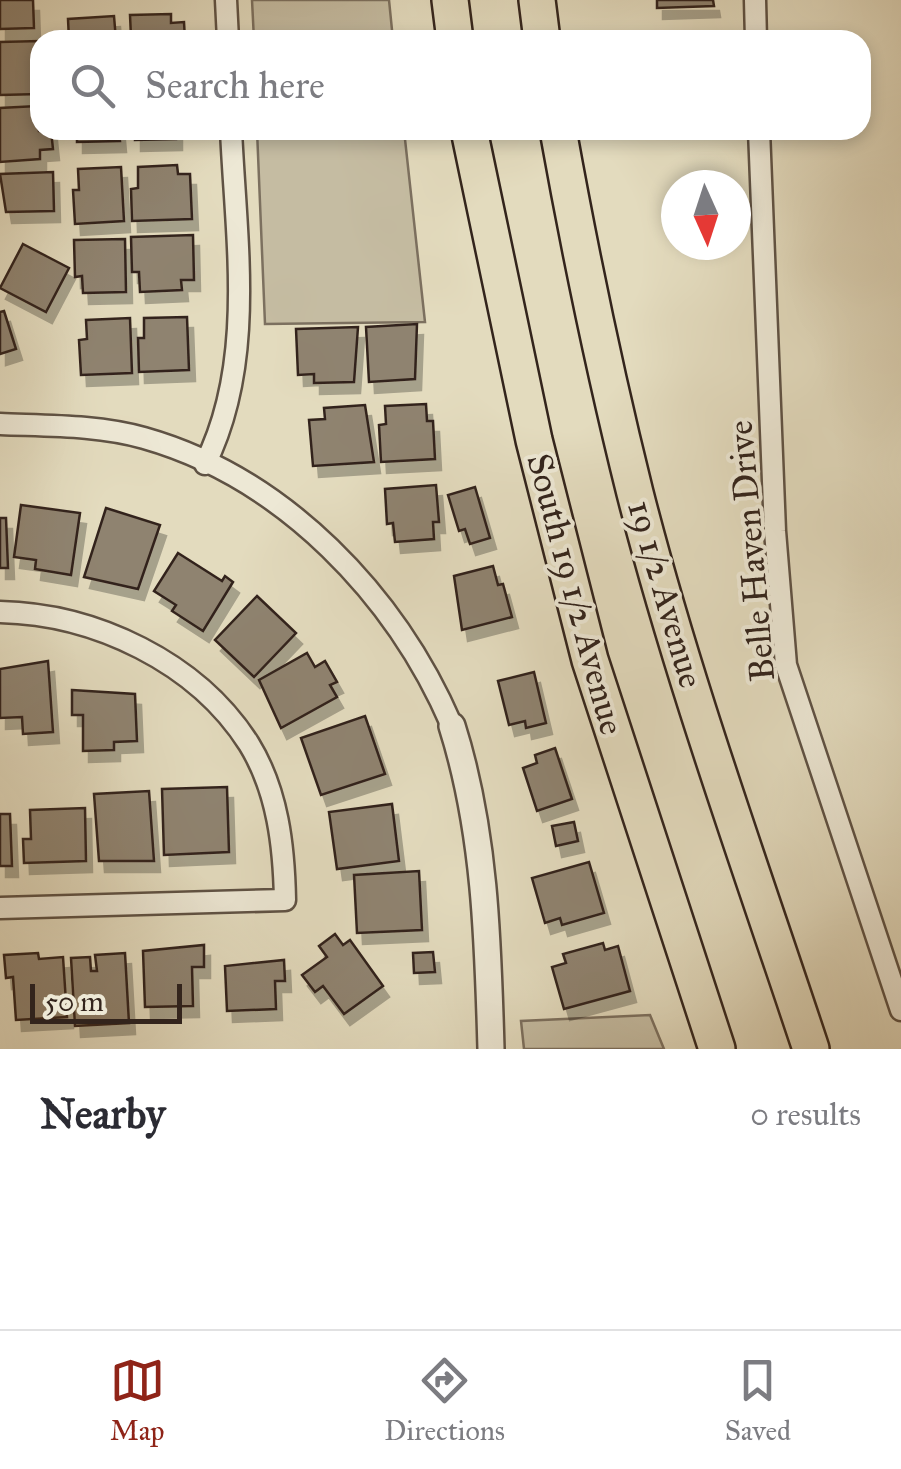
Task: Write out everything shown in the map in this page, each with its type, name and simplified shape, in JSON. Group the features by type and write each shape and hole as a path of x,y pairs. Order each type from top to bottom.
{"highway":[{"path":"450,0 454,30"},
{"path":"537,0 541,30"},
{"name":"South 19 1/2 Avenue","path":"471,140 534,440 590,660 718,1049"},
{"name":"19 1/2 Avenue","path":"560,140 584,275 636,496 702,718 811,1049"}],"street":[{"path":"226,0 228,30"},
{"path":"756,0 756,30"},
{"path":"205,464 223,428 236,374 231,140"},
{"name":"Belle Haven Drive","path":"759,140 776,531 786,665 901,1010"},
{"path":"0,424 84,428 145,438 205,464 257,492 332,549 411,644 452,726 471,786 480,844 491,1049"},
{"path":"0,612 84,625 137,644 206,692 249,744 272,796 284,847 285,900 0,908"}],"shaded area":[{"path":"252,0 389,0 392,30 254,30"},
{"path":"257,140 405,140 425,322 265,324"},
{"path":"650,1015 664,1049 524,1049 521,1021"}],"building":[{"path":"0,0 33,0 34,28 0,29"},
{"path":"657,0 713,0 714,6 657,8"},
{"path":"171,14 171,23 184,22 184,30 131,30 130,15"},
{"path":"114,16 115,30 69,30 68,19"},
{"path":"30,41 30,94 0,95 0,42"},
{"path":"30,106 30,140 52,140 53,149 40,150 40,159 0,162 0,108"},
{"path":"77,140 120,141 77,142"},
{"path":"177,165 178,174 190,174 192,219 132,221 131,189 138,188 138,167"},
{"path":"121,167 124,221 75,224 73,190 79,190 78,169"},
{"path":"53,172 54,211 6,212 0,174"},
{"path":"193,235 194,280 181,280 182,290 140,292 139,272 132,272 131,237"},
{"path":"125,239 126,292 83,293 82,276 75,277 74,240"},
{"path":"23,244 69,268 46,312 0,288"},
{"path":"4,311 16,349 0,354 0,312"},
{"path":"187,317 189,370 139,372 138,338 144,338 144,318"},
{"path":"130,318 132,373 81,375 79,340 87,339 86,320"},
{"path":"417,324 415,379 369,382 366,327"},
{"path":"358,327 354,382 314,383 314,374 298,375 296,329"},
{"path":"426,404 427,421 433,421 435,459 381,462 379,425 386,424 385,406"},
{"path":"365,405 374,462 313,466 309,420 325,419 324,408"},
{"path":"436,485 439,522 433,522 434,539 395,542 393,523 387,524 385,489"},
{"path":"475,487 490,538 470,544 465,529 459,531 448,495"},
{"path":"21,505 80,513 71,575 35,569 36,560 14,557"},
{"path":"106,508 160,525 138,589 84,577"},
{"path":"0,518 6,518 8,568 0,568"},
{"path":"178,553 222,581 225,576 233,582 203,631 172,611 176,605 154,591"},
{"path":"493,566 498,585 503,584 512,617 462,630 454,576"},
{"path":"257,596 296,633 254,677 215,640"},
{"path":"307,653 315,667 325,661 337,682 330,685 337,697 281,728 259,680"},
{"path":"48,661 53,732 23,734 22,717 0,718 0,669"},
{"path":"534,672 546,723 526,728 525,721 509,725 498,681"},
{"path":"72,690 135,694 137,741 114,742 114,750 83,751 83,715 72,715"},
{"path":"365,716 385,774 321,795 301,738"},
{"path":"555,748 572,799 537,811 523,768 537,763 535,755"},
{"path":"227,787 229,852 164,855 162,789"},
{"path":"149,791 154,861 99,861 94,794"},
{"path":"392,804 399,861 337,869 329,812"},
{"path":"85,808 86,861 24,863 23,839 31,839 30,810"},
{"path":"0,814 10,814 12,866 0,866"},
{"path":"574,822 578,841 556,846 552,826"},
{"path":"589,862 604,913 562,925 560,918 545,923 532,878"},
{"path":"419,871 422,930 357,933 354,875"},
{"path":"335,934 343,945 350,940 383,986 344,1014 323,986 315,992 302,975 327,957 319,946"},
{"path":"603,943 605,950 618,946 630,991 564,1009 552,967 566,963 563,954"},
{"path":"204,945 204,967 192,967 193,1006 145,1007 143,951"},
{"path":"433,952 435,972 414,973 413,953"},
{"path":"38,953 39,959 63,957 67,1017 16,1020 13,977 6,978 4,955"},
{"path":"125,953 129,1023 75,1026 71,958 90,957 91,971 97,971 95,955"},
{"path":"284,960 285,981 275,981 276,1009 227,1011 225,966"}]}
